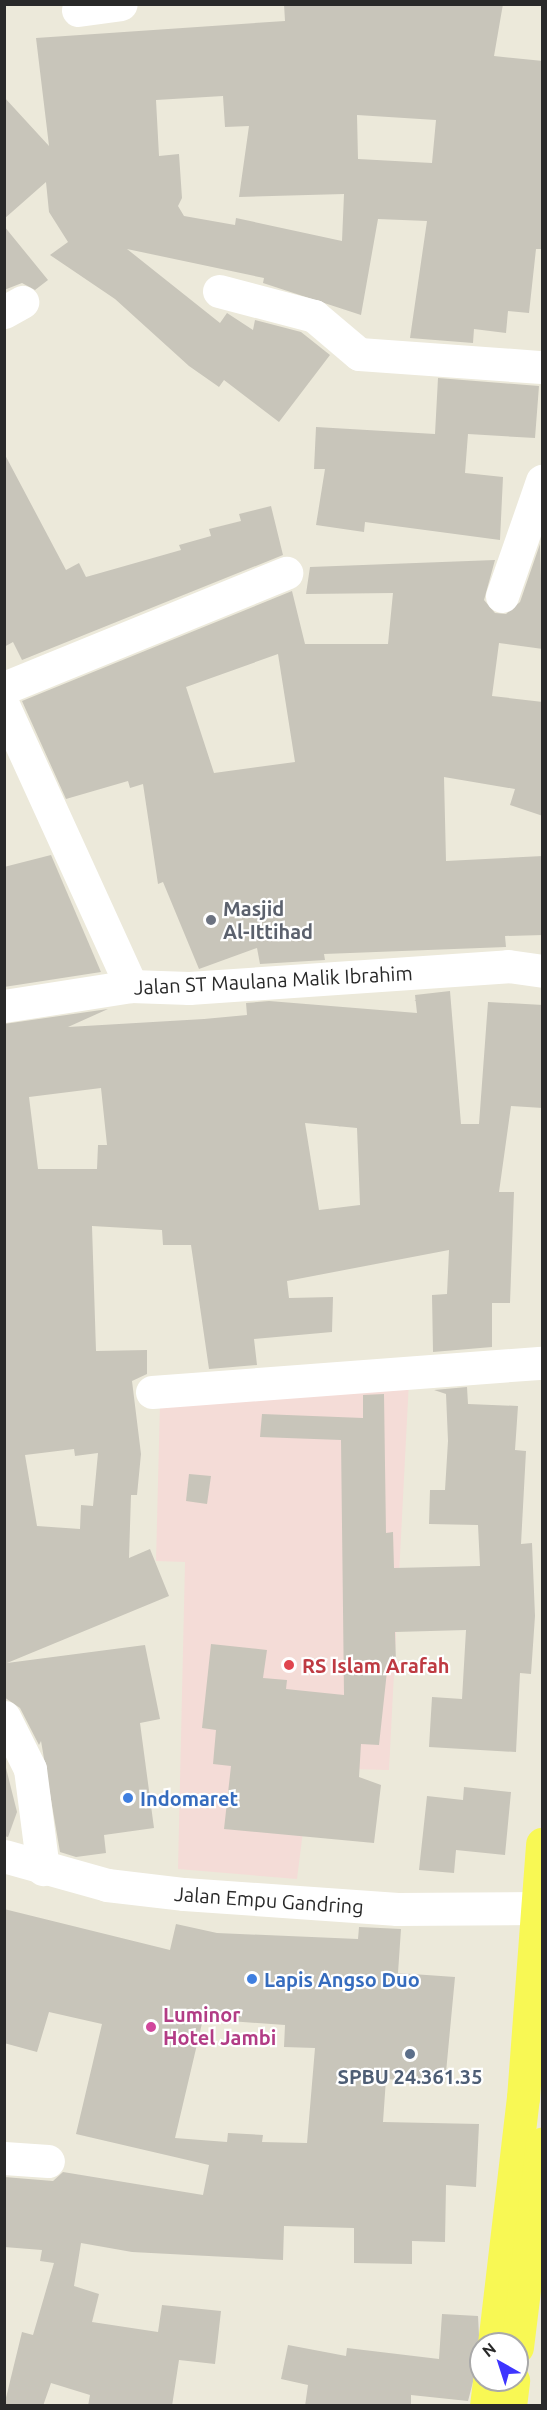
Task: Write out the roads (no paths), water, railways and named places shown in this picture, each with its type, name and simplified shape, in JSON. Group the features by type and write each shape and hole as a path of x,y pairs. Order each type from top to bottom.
{"main road":[{"path":"496,2332 533,2099 543,1844"},
{"path":"524,2332 532,2314 543,2144"}],"street":[{"path":"78,10 121,4"},
{"path":"219,291 314,316 358,354 543,367"},
{"path":"502,596 543,481"},
{"path":"4,688 286,573"},
{"path":"4,707 131,986"},
{"name":"Jalan ST Maulana Malik Ibrahim","path":"4,1006 131,986 189,988 508,966 543,971"},
{"path":"152,1392 543,1363"},
{"path":"4,1717 30,1768 43,1869"},
{"name":"Jalan Empu Gandring","path":"4,1856 43,1869 107,1885 184,1894 397,1909 540,1908"},
{"path":"4,2158 48,2161"}],"place":[{"name":"Masjid Al-Ittihad","path":"211,920"},
{"name":"RS Islam Arafah","path":"289,1665"},
{"name":"Indomaret","path":"128,1798"},
{"name":"Lapis Angso Duo","path":"252,1979"},
{"name":"Luminor Hotel Jambi","path":"151,2027"},
{"name":"SPBU 24.361.35","path":"410,2054"}]}
